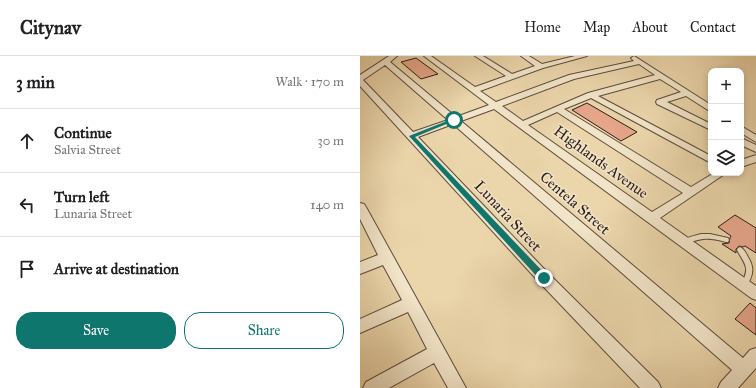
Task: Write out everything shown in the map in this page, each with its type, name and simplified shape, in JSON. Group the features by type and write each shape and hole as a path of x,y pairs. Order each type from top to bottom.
{"street":[{"name":"Highlands Avenue","path":"427,56 756,294"},
{"path":"478,56 512,76"},
{"path":"524,56 541,66"},
{"path":"475,90 541,66 573,57 584,56"},
{"path":"632,56 708,107"},
{"path":"360,78 390,59"},
{"name":"Centela Street","path":"390,59 454,120 744,369"},
{"path":"412,136 572,77 640,62"},
{"path":"522,124 591,95 662,76"},
{"name":"Lunaria Street","path":"360,81 544,278 652,388"},
{"path":"687,93 660,102 708,126"},
{"path":"591,95 708,158"},
{"path":"557,109 690,192"},
{"path":"744,131 756,139"},
{"path":"744,143 756,149"},
{"path":"744,163 756,158"},
{"path":"652,218 716,176"},
{"path":"360,207 364,223 386,258 457,388"},
{"path":"360,268 386,258"},
{"path":"360,326 411,303"},
{"path":"372,388 438,352"},
{"path":"727,388 756,356"}],"lane":[{"path":"685,242 696,236 711,236 726,240"},
{"path":"740,250 749,262 751,275 744,285"}],"building":[{"path":"416,58 438,74 421,79 401,62"},
{"path":"587,103 637,132 621,141 572,110"},
{"path":"735,215 756,228 756,253 745,246 739,246 736,249 736,253 722,244 729,243 731,236 718,227"},
{"path":"750,303 756,308 756,335 735,319"}],"route":[{"path":"454,120 412,136 544,278"}]}
